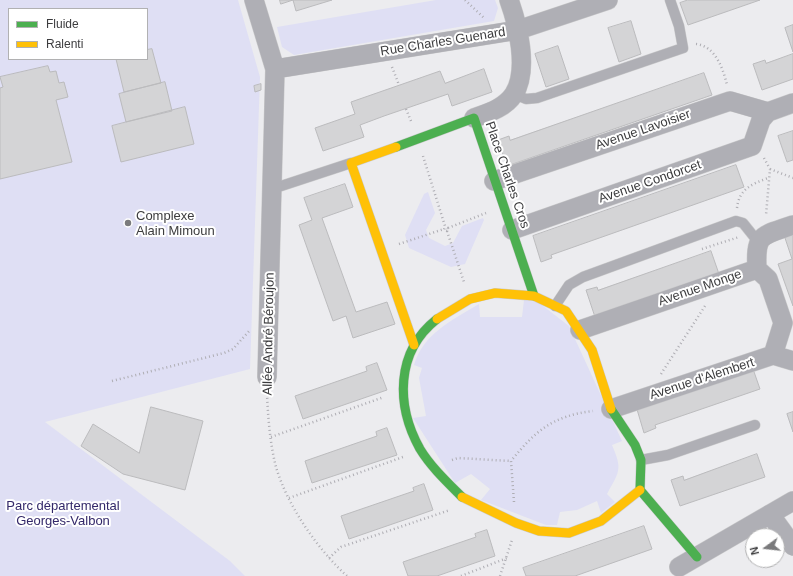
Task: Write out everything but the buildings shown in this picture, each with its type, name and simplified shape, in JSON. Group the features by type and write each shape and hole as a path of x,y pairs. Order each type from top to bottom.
{"street":[{"name":"Allée André Béroujon","path":"254,0 275,69 267,377"},
{"path":"474,118 499,108 514,94 522,68 518,30 510,0"},
{"name":"Rue Charles Guenard","path":"275,69 518,30 608,0"},
{"path":"730,101 768,112"},
{"name":"Avenue Lavoisier","path":"494,181 730,101"},
{"path":"752,146 761,120 768,112 793,103"},
{"name":"Place Charles Cros","path":"351,163 474,118 534,296"},
{"name":"Avenue Condorcet","path":"512,230 752,146"},
{"path":"351,163 414,345"},
{"path":"761,239 793,225"},
{"name":"Avenue Monge","path":"580,330 757,269 756,248 761,239"},
{"path":"757,269 768,279 782,323 773,355 793,361"},
{"path":"640,490 601,521 569,533 539,530 516,523 462,497 434,468 421,450 410,429 402,391 405,368 414,345 435,320 470,299 495,293 534,296 566,311 592,350 611,409 635,445 641,460 640,490 697,557"},
{"name":"Avenue d'Alembert","path":"611,409 773,355"},
{"path":"679,567 793,500"},
{"path":"770,514 793,546"}],"lane":[{"path":"514,94 526,99 537,98 683,48 679,26 670,0"},
{"path":"272,189 351,163"},
{"path":"555,306 569,285 582,277 736,221 743,223 761,239"},
{"path":"641,460 668,455 755,426"}],"path":[{"path":"682,43 703,45 715,57 723,68 730,101"},
{"path":"406,109 470,299"},
{"path":"752,146 763,157 770,169 793,178"},
{"path":"761,239 768,207 768,178 770,169"},
{"path":"736,221 738,198 751,184 768,178"},
{"path":"382,250 503,206"},
{"path":"649,396 650,389 707,303"},
{"path":"112,381 224,353 233,349 269,312"},
{"name":"Allée André Béroujon","path":"267,377 271,437 276,466 289,498 329,558 347,576"},
{"path":"271,437 402,391"},
{"path":"500,576 507,558 516,523 511,461 536,433 556,419 578,413 611,409"},
{"path":"289,498 421,450"},
{"path":"434,468 458,458 511,461"},
{"path":"329,558 341,547 451,510 462,497"},
{"path":"461,576 507,558"}],"green space":[{"name":"Complexe Alain Mimoun","path":"0,0 238,0 260,77 250,369 45,422 230,561 245,576 0,576"},
{"path":"436,0 495,0 498,8 494,21 294,55 282,47 277,27"},
{"path":"428,192 435,213 426,230 429,238 445,246 453,243 462,226 483,218 484,220 465,264 451,267 409,248 405,235 424,194"},
{"path":"524,300 538,302 569,326 622,441 612,445 618,460 618,471 607,494 615,502 601,513 597,501 577,510 560,512 557,525 546,525 481,500 490,489 471,474 455,483 413,418 426,416 419,378 422,368 414,365 418,354 431,336 449,322 479,304 480,317 522,317"}],"traffic: fast":[{"path":"396,147 474,118 534,296"},
{"path":"437,319 423,332 413,347 407,363 404,380 404,398 412,432 424,456 462,497"},
{"path":"611,409 635,445 641,460 640,490 697,557"}],"traffic: slow":[{"path":"396,147 351,163 414,345"},
{"path":"437,319 470,299 495,293 534,296 566,311 592,350 611,409"},
{"path":"462,497 516,523 539,531 569,533 601,521 640,490"}],"place":[{"name":"Complexe Alain Mimoun","path":"128,223"}],"park label":[{"name":"Parc départemental Georges-Valbon","path":"63,514"}]}
